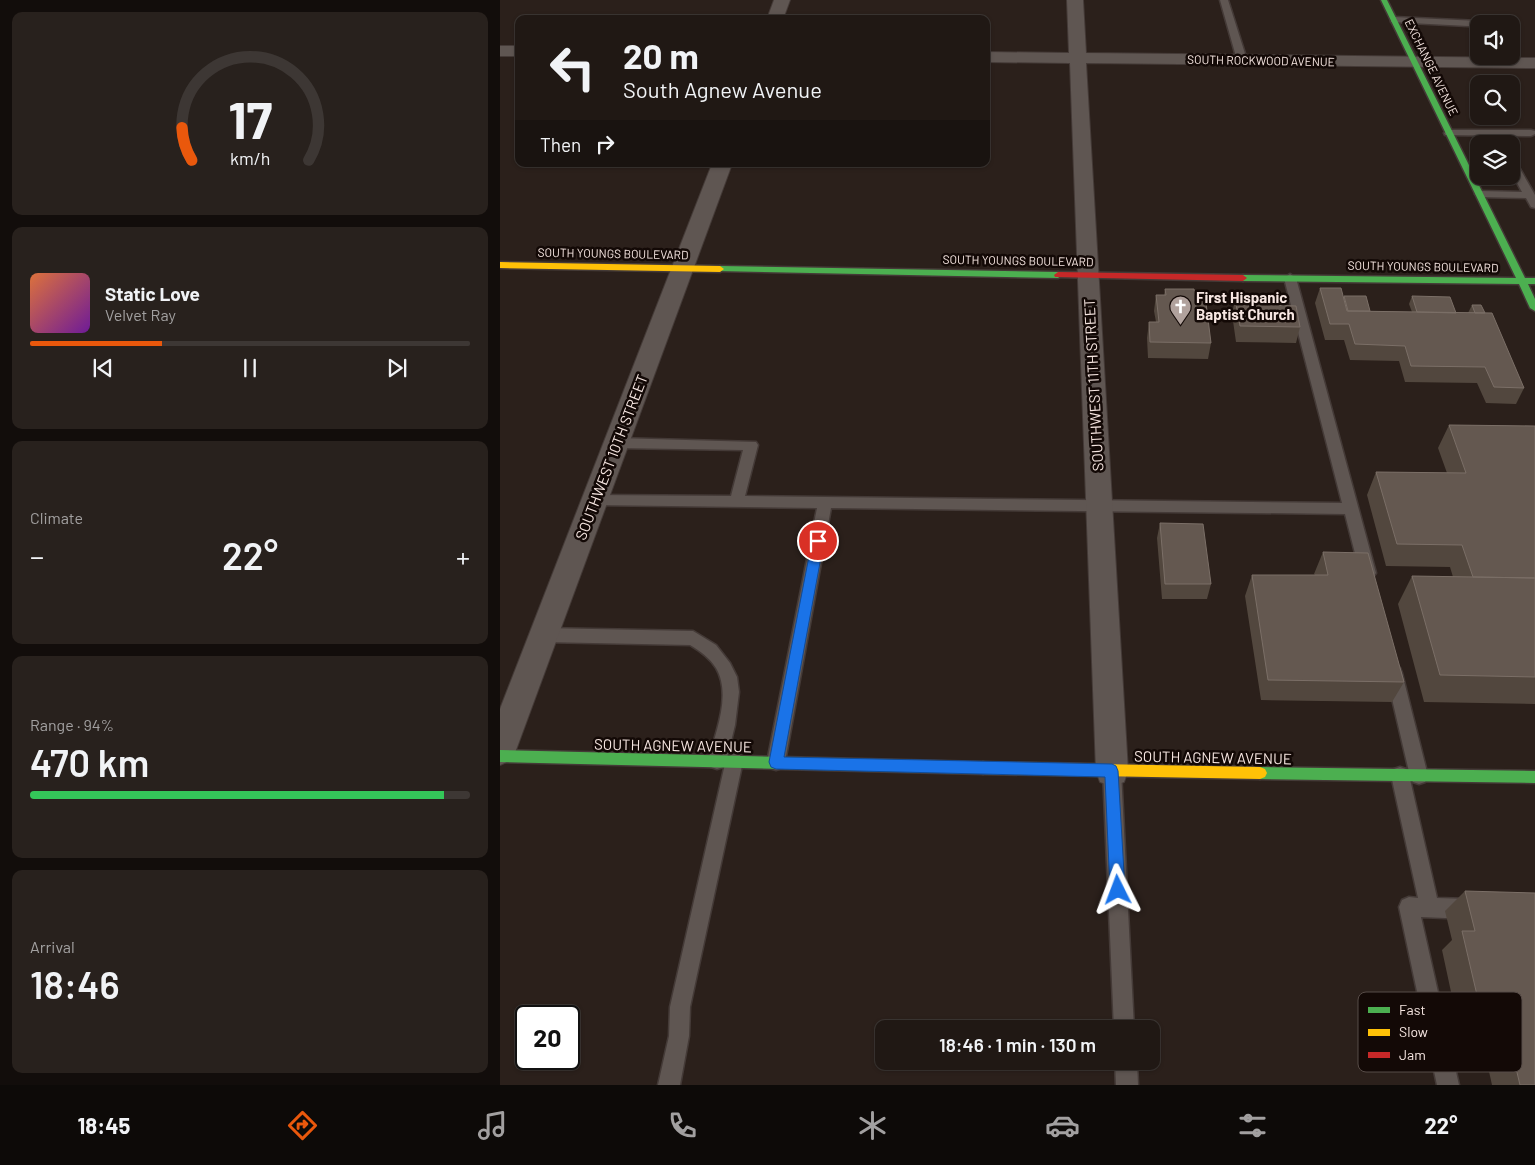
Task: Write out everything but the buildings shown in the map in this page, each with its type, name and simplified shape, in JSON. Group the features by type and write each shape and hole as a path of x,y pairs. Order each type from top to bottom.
{"main road":[{"name":"EXCHANGE AVENUE","path":"1384,0 1535,308"},
{"name":"SOUTH YOUNGS BOULEVARD","path":"500,265 1088,276 1535,281"},
{"name":"SOUTH AGNEW AVENUE","path":"500,756 1112,771 1535,777"}],"street":[{"path":"776,15 782,0"},
{"name":"SOUTHWEST 11TH STREET","path":"1075,0 1112,771"},
{"path":"500,51 515,51"},
{"name":"SOUTH ROCKWOOD AVENUE","path":"990,57 1415,62 1470,60"},
{"name":"SOUTH ROCKWOOD AVENUE","path":"1520,60 1535,63"},
{"name":"SOUTHWEST 10TH STREET","path":"500,750 721,167"}],"lane":[{"path":"1224,0 1242,60"},
{"path":"1394,20 1470,24"},
{"path":"1449,133 1531,133"},
{"path":"1520,178 1535,205"},
{"path":"1480,194 1529,194"},
{"path":"1290,278 1372,586"},
{"path":"617,443 751,445 737,501"},
{"path":"595,500 1352,509"},
{"path":"776,762 825,502"},
{"path":"543,635 692,638 708,646 720,662 731,684 732,701 726,761 680,1008 678,1036 669,1085"},
{"path":"1391,662 1419,776"},
{"path":"1112,771 1124,1020"},
{"path":"1400,775 1430,908"},
{"path":"1428,992 1409,907 1487,909"},
{"path":"1126,1070 1127,1085"},
{"path":"1445,1072 1448,1085"}],"traffic: fast":[{"path":"1384,0 1535,308"},
{"path":"720,269 1058,275"},
{"path":"1243,278 1535,281"},
{"path":"500,756 983,768"},
{"path":"1260,773 1535,777"}],"traffic: slow":[{"path":"500,265 720,269"},
{"path":"983,768 1260,773"}],"traffic: jam":[{"path":"1058,275 1243,278"}],"place":[{"name":"First Hispanic Baptist Church","path":"1180,325"}],"route":[{"path":"818,541 776,762 1112,771 1118,890"}]}
